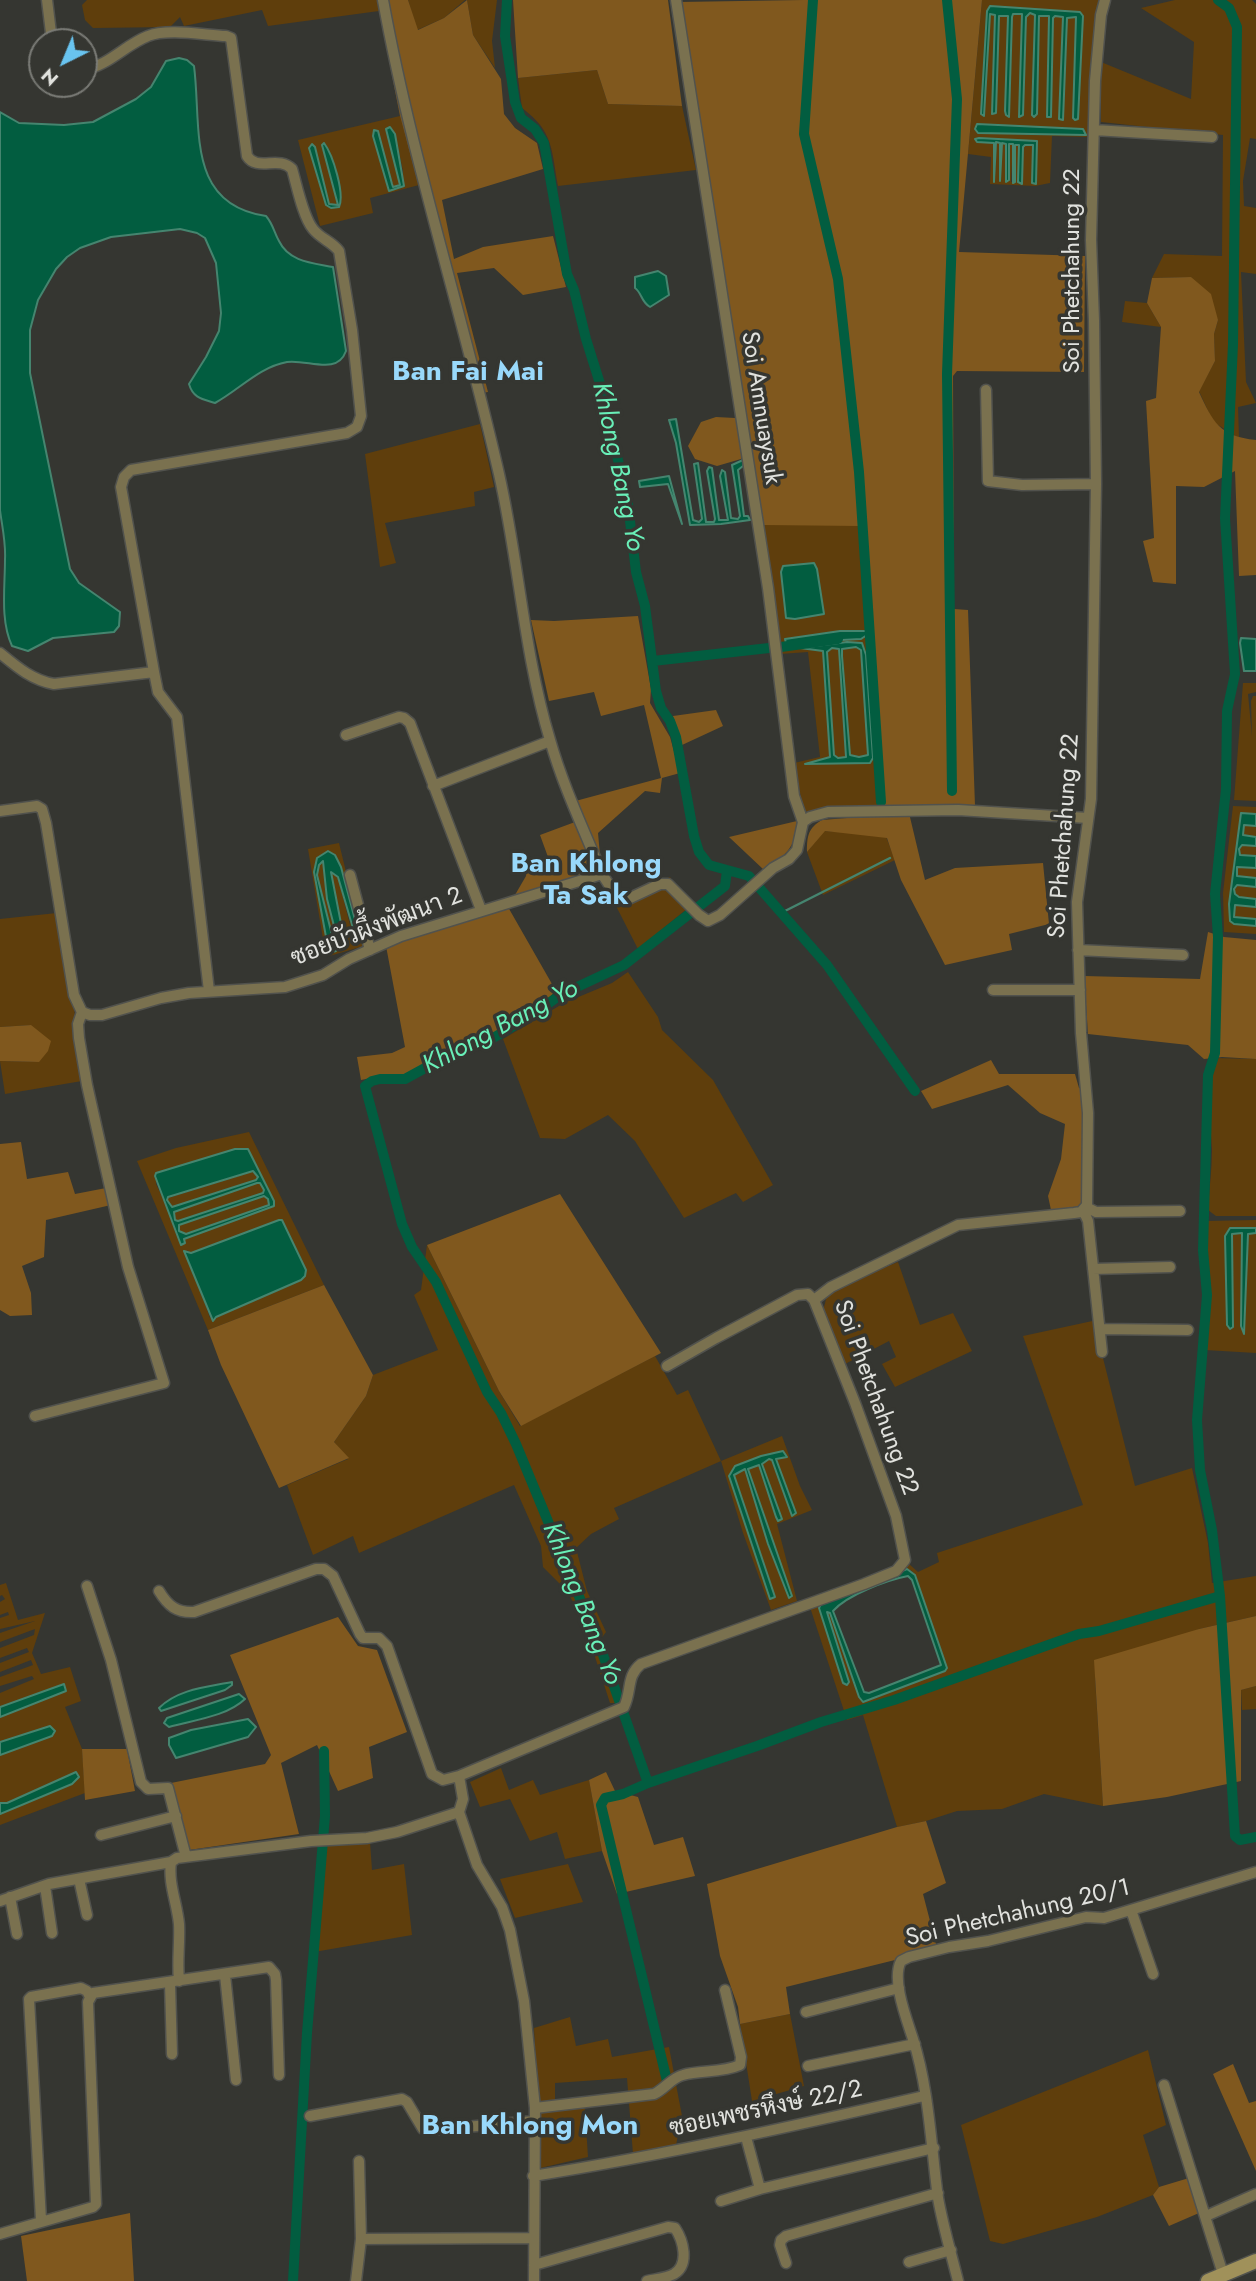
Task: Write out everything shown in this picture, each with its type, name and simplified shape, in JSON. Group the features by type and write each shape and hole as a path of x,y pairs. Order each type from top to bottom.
{"main road":[{"path":"1208,2281 1256,2261"}],"street":[{"path":"47,0 50,28"},
{"path":"383,0 426,191 499,476 550,741 601,874 610,889 626,900 660,884 668,884 708,921 720,915 762,877 789,859 797,850 803,822 828,812 958,810 1088,818"},
{"name":"Soi Amnuaysuk","path":"676,0 768,588 794,796 803,822"},
{"name":"Soi Phetchahung 22","path":"459,1776 619,1709 628,1698 629,1681 633,1671 641,1664 896,1571 905,1560 896,1516 814,1300 831,1287 958,1225 1085,1209 1088,1114 1077,902 1091,799 1096,484 1091,240 1099,41 1105,0"},
{"path":"98,64 115,57 134,43 158,33 231,38 247,156 250,162 256,164 281,162 292,169 310,226 339,251 352,330 361,416 357,427 346,433 131,470 124,477 121,487 158,692 177,717 209,991"},
{"path":"1094,130 1212,138"},
{"path":"986,390 988,481 1022,485 1096,484"},
{"path":"0,653 27,674 54,684 154,673"},
{"path":"346,735 399,717 410,723 481,910"},
{"path":"433,786 550,741"},
{"path":"0,810 37,806 42,809 47,822 74,995 82,1012 78,1024 87,1085 128,1267 164,1383 35,1416"},
{"name":"ซอยบัวผึ้งพัฒนา 2","path":"82,1012 102,1015 161,998 209,991 285,987 323,975 401,936 601,874"},
{"path":"350,875 370,950"},
{"path":"1078,950 1184,955"},
{"path":"993,989 1080,990"},
{"path":"1085,1209 1096,1212 1180,1211"},
{"path":"1085,1209 1102,1352"},
{"path":"1093,1269 1170,1267"},
{"path":"667,1366 797,1295 808,1294 814,1300"},
{"path":"1100,1329 1188,1330"},
{"path":"159,1591 178,1611 194,1612 317,1569 328,1571 333,1576 363,1638 379,1638 387,1646 432,1774 443,1780 459,1776 463,1799 459,1812 477,1865 502,1907 510,1930 529,2036 535,2108 534,2281"},
{"path":"87,1586 111,1660 141,1782 148,1790 165,1786 168,1788 186,1857"},
{"path":"18,1934 5,1899 45,1886 186,1857 311,1841 367,1838 397,1832 459,1812"},
{"path":"101,1835 176,1816"},
{"path":"171,1862 169,1874 179,1928 172,2054"},
{"name":"Soi Phetchahung 20/1","path":"958,2281 938,2193 934,2148 915,2043 900,1988 898,1966 909,1957 1086,1917 1099,1919 1256,1872"},
{"path":"79,1879 87,1915"},
{"path":"45,1886 52,1933"},
{"path":"1130,1910 1153,1974"},
{"path":"0,2234 93,2207 97,2201 88,2002 93,1993 269,1968 275,1974 279,2075"},
{"path":"225,1975 236,2080"},
{"path":"41,2220 29,1999 81,1988 87,1991 90,1997"},
{"path":"806,2012 900,1988"},
{"path":"535,2108 654,2094 682,2075 740,2065 741,2057 724,1990"},
{"path":"808,2066 915,2043"},
{"path":"1164,2085 1223,2274"},
{"name":"ซอยเพชรหึงษ์ 22/2","path":"533,2176 746,2137 924,2096"},
{"path":"310,2116 402,2099 407,2102 423,2129 535,2121"},
{"path":"746,2137 760,2189"},
{"path":"721,2201 760,2189 934,2148"},
{"path":"356,2281 361,2239 359,2161"},
{"path":"786,2263 780,2245 786,2236 938,2193"},
{"path":"1206,2216 1256,2194"},
{"path":"534,2265 668,2227 675,2228 683,2247 681,2266 676,2273 647,2281"},
{"path":"361,2239 534,2238"},
{"path":"909,2262 951,2250"}],"shaded area":[{"path":"87,0 377,0 379,11 268,26 262,10 184,26 180,17 170,27 93,28 85,20 82,5"},
{"path":"377,0 408,0 418,30 444,18 467,0 473,35 501,79 504,114 515,128 537,143 543,169 442,200 454,259 483,247 553,236 566,287 523,295 494,268 457,273 488,392 475,394 400,116"},
{"path":"408,0 465,0 444,18 417,30"},
{"path":"467,0 497,0 492,41 495,68 473,35"},
{"path":"513,0 668,0 682,106 608,104 597,70 518,78"},
{"path":"982,0 1101,0 1090,137 1052,136 1050,183 1035,186 990,184 991,157 968,154","holes":["987,12 1080,12 1083,16 1078,119 1073,117 1076,17 1067,18 1063,120 1059,119 1063,17 1053,18 1051,117 1048,117 1049,16 1039,16 1037,114 1034,117 1035,15 1030,13 1026,17 1023,115 1019,116 1022,14 1013,14 1012,17 1009,116 1005,111 1008,15 999,15 996,113 992,110 995,15 990,13 984,115 981,114","975,139 1037,141 1036,184 1032,183 1033,145 1023,147 1022,181 1019,183 1019,145 1015,145 1015,182 1011,182 1013,144 1009,144 1009,170 1005,179 1006,144 1002,142 1000,164 1000,143 996,142 995,181 994,142"]},
{"path":"982,0 959,252 1085,256 1084,372 957,371 953,376 954,609 968,610 975,806 879,805 871,639 859,526 764,525 679,2"},
{"path":"1175,0 1252,0 1256,4 1256,139 1250,138 1243,181 1244,206 1256,208 1256,274 1241,272 1246,382 1256,403 1238,407 1239,438 1213,422 1199,391 1215,361 1214,334 1218,320 1191,277 1152,278 1164,254 1222,256 1223,135 1101,122 1101,62 1191,99 1194,42 1141,8"},
{"path":"990,6 1080,12 1083,16 1078,119 1073,118 1076,17 1067,18 1063,120 1059,119 1063,17 1053,18 1051,117 1047,117 1049,16 1039,16 1037,114 1034,117 1032,115 1035,15 1030,13 1026,17 1023,115 1019,117 1022,14 1013,14 1012,17 1009,117 1005,111 1008,16 999,16 996,113 992,114 995,15 990,14 984,116 981,114 987,11"},
{"path":"179,58 194,66 199,137 210,179 222,196 240,209 266,216 283,248 289,253 310,263 333,267 346,351 342,359 329,365 287,362 277,365 258,374 215,403 206,400 196,395 189,384 219,331 221,313 216,263 205,238 180,229 111,237 80,248 67,257 56,269 38,300 30,330 30,373 70,569 79,583 120,612 119,626 114,632 53,638 28,651 12,646 5,615 5,547 0,510 0,112 19,123 64,125 93,122 136,99 151,87 166,61"},
{"path":"597,70 608,104 682,106 696,170 558,186 546,133 522,108 518,78"},
{"path":"400,116 419,185 370,198 373,213 320,226 298,140","holes":["386,130 395,134 403,171 402,188 389,191 392,184 393,187 400,185 400,180","322,145 329,149 341,198 341,205 331,208 326,205 309,148 329,204 339,205"]},
{"path":"977,124 1083,129 1086,135 978,133 975,129"},
{"path":"390,127 395,134 404,186 389,191 373,136 374,130 378,131 393,187 400,185 386,129"},
{"path":"975,139 1037,141 1036,184 1032,183 1033,145 1023,147 1022,184 1018,182 1019,145 1015,145 1013,183 1013,144 1009,144 1009,180 1006,182 1006,144 1002,143 1000,181 1000,143 996,142 994,182 994,143 977,142"},
{"path":"324,143 337,175 339,207 331,208 326,205 309,148 312,144 315,147 329,204 338,205 322,145"},
{"path":"658,271 666,276 669,295 650,307 635,288 635,277"},
{"path":"1191,277 1211,294 1218,320 1214,334 1215,361 1199,392 1219,426 1233,435 1256,440 1256,575 1239,576 1235,471 1204,487 1176,486 1176,584 1153,582 1143,541 1154,538 1146,401 1156,398 1161,327 1147,303 1152,278"},
{"path":"1125,301 1147,303 1161,327 1122,322"},
{"path":"716,417 735,418 743,444 741,459 717,466 695,459 688,446 701,422"},
{"path":"676,419 693,520 699,522 702,519 694,464 698,463 706,522 714,522 707,471 709,467 712,468 719,520 728,520 720,476 722,470 725,472 731,518 738,519 740,516 732,465 743,460 743,466 738,470 744,516 748,516 750,520 690,525 676,443 669,420"},
{"path":"480,424 494,487 474,492 475,506 385,523 396,563 380,567 365,454"},
{"path":"669,476 682,524 668,484 640,487 639,481"},
{"path":"764,525 859,525 871,639 879,805 807,812 803,808 794,763 820,757 808,652 780,654"},
{"path":"814,563 824,614 786,618 781,572 783,566"},
{"path":"638,616 651,689 650,703 670,737 680,773 662,778 660,793 645,791 598,833 600,855 605,870 508,907 526,876 527,865 548,857 540,835 575,822 568,803 661,778 644,705 601,716 594,692 549,701 531,620"},
{"path":"840,631 866,631 867,635 861,639 786,643 785,639"},
{"path":"1241,638 1256,639 1256,671 1244,671"},
{"path":"847,642 862,643 866,655 873,758 870,763 805,764 830,757 823,651 800,648","holes":["856,647 861,650 868,755 859,757 850,755 842,656 842,649","832,648 839,649 846,757 838,758 834,755 827,652"]},
{"path":"1243,683 1256,683 1256,692 1248,694 1252,736 1251,701 1253,696 1256,696 1256,801 1234,800"},
{"path":"716,710 723,726 682,745 673,716"},
{"path":"1233,806 1256,807 1256,934 1224,932 1223,893"},
{"path":"909,813 925,880 955,868 1043,863 1049,924 1009,934 1012,950 945,965 901,880 887,838 825,831 807,852 809,833 822,820"},
{"path":"1241,813 1256,814 1256,826 1244,825 1243,835 1256,837 1256,846 1242,845 1239,849 1240,855 1256,856 1256,868 1237,867 1237,876 1256,878 1256,887 1237,885 1234,889 1239,897 1256,899 1256,907 1235,905 1234,917 1256,919 1256,926 1234,924 1230,921 1229,904"},
{"path":"797,821 792,845 778,861 764,870 729,837"},
{"path":"824,831 885,834 895,860 823,895 807,852"},
{"path":"339,843 364,946 326,957 308,849","holes":["328,852 341,867 351,929 338,877 331,872 327,899 324,861 319,865 317,875 329,953 314,872"]},
{"path":"328,851 335,855 341,867 358,931 355,935 338,877 331,872 345,944 339,945 327,899 323,861 319,865 317,875 336,951 329,953 314,872 317,858"},
{"path":"670,877 688,908 638,949 616,906"},
{"path":"508,907 556,991 543,1003 484,1039 460,1047 404,1076 385,1075 361,1080 357,1057 392,1053 405,1047 386,946"},
{"path":"57,913 74,1007 82,1081 5,1094 0,1061 39,1062 31,1025 0,1027 0,919"},
{"path":"1208,932 1224,937 1256,940 1256,1059 1204,1059 1188,1045 1088,1034 1084,976 1200,979"},
{"path":"628,972 658,1017 662,1030 713,1080 773,1185 743,1202 736,1193 684,1218 635,1141 608,1115 565,1139 540,1138 503,1039 564,1003 612,983"},
{"path":"31,1025 51,1041 48,1051 39,1062 0,1061 0,1027"},
{"path":"1215,1058 1256,1059 1256,1216 1216,1216 1208,1210 1212,1150 1210,1092"},
{"path":"991,1060 999,1074 1075,1074 1079,1088 1083,1089 1083,1207 1051,1210 1048,1196 1061,1159 1065,1124 1040,1113 1008,1085 932,1109 921,1091"},
{"path":"249,1132 324,1285 208,1330 137,1161 176,1148","holes":["235,1149 248,1149 274,1206 183,1239 156,1184 156,1174","278,1223 210,1318 187,1250 191,1253"]},
{"path":"21,1142 27,1179 68,1172 75,1194 106,1188 111,1205 46,1220 44,1257 22,1266 31,1293 32,1315 10,1316 0,1310 0,1144"},
{"path":"235,1149 248,1149 274,1206 184,1239 185,1243 181,1245 156,1173","holes":["253,1171 258,1177 256,1180 172,1207 167,1200 168,1197","257,1183 260,1183 264,1190 263,1193 178,1221 175,1220 174,1212","264,1196 268,1199 269,1205 186,1234 179,1231 179,1225"]},
{"path":"254,1171 258,1177 256,1180 172,1207 167,1200 168,1198"},
{"path":"260,1183 263,1193 175,1220 174,1212"},
{"path":"560,1194 661,1353 521,1426 499,1391 427,1245"},
{"path":"264,1196 269,1205 186,1234 179,1231 178,1225"},
{"path":"282,1220 306,1270 305,1276 216,1317 213,1321 184,1251 191,1253"},
{"path":"1256,1220 1256,1353 1205,1350 1210,1303 1206,1256 1208,1221"},
{"path":"1230,1228 1256,1228 1256,1233 1248,1234 1244,1334 1241,1326 1242,1233 1232,1234 1233,1327 1230,1329 1227,1325 1225,1236"},
{"path":"427,1245 499,1391 520,1426 655,1356 677,1395 688,1390 721,1461 614,1508 619,1519 591,1534 576,1548 587,1591 606,1632 600,1640 621,1703 610,1703 582,1617 566,1590 543,1567 541,1546 514,1485 359,1553 353,1536 313,1555 287,1485 348,1459 334,1442 366,1396 373,1375 438,1350 414,1295 421,1290"},
{"path":"898,1262 920,1325 953,1313 972,1351 895,1387 882,1364 896,1357 889,1341 845,1364 823,1311 830,1284"},
{"path":"324,1285 373,1375 366,1396 334,1442 349,1458 279,1488 221,1365 208,1330"},
{"path":"1097,1320 1101,1350 1135,1486 1192,1468 1208,1543 1212,1583 1256,1576 1256,1616 1199,1629 1095,1678 1103,1806 1044,1794 1002,1809 957,1811 897,1827 863,1715 847,1720 807,1598 909,1564 918,1572 939,1562 937,1553 1083,1505 1023,1336","holes":["907,1569 912,1571 947,1668 863,1701 859,1697 830,1613 827,1611 847,1685 843,1683 819,1608 821,1604"]},
{"path":"782,1436 800,1486 812,1510 777,1524 797,1601 771,1610 721,1461","holes":["761,1456 786,1457 775,1459 795,1513 792,1515 772,1460 769,1458 762,1463 782,1519 779,1521 759,1465 748,1469 792,1596 788,1597 768,1544 745,1468 734,1475 771,1598 730,1476"]},
{"path":"783,1451 787,1457 776,1459 796,1513 792,1516 772,1460 762,1464 782,1519 778,1521 759,1465 748,1469 792,1596 789,1598 768,1544 745,1469 734,1475 775,1597 770,1599 729,1476 735,1466"},
{"path":"907,1569 915,1575 947,1668 863,1702 830,1613 827,1612 849,1682 847,1685 843,1683 819,1608 821,1604","holes":["908,1576 912,1580 941,1665 869,1693 864,1692 833,1611 857,1594 889,1581"]},
{"path":"6,1583 18,1620 45,1613 32,1653 41,1674 70,1667 81,1701 65,1707 82,1749 85,1793 0,1825 0,1814 72,1784 79,1777 7,1803 0,1803 0,1755 52,1736 50,1726 0,1742 0,1717 65,1691 63,1684 0,1707 0,1693 34,1679 32,1676 0,1686 0,1677 33,1665 31,1660 0,1672 0,1663 29,1652 27,1648 0,1658 0,1648 34,1635 35,1629 0,1642 0,1633 35,1621 0,1629 0,1618 9,1615 8,1612 0,1615 0,1602 5,1599 0,1596 0,1585"},
{"path":"1256,1616 1256,1686 1241,1690 1241,1781 1167,1797 1103,1806 1094,1660 1199,1629"},
{"path":"338,1617 358,1646 377,1650 407,1732 369,1747 373,1778 338,1791 317,1745 281,1763 299,1834 189,1850 171,1783 265,1764 271,1755 230,1655"},
{"path":"232,1682 225,1690 161,1711 159,1708 184,1693"},
{"path":"64,1684 66,1691 0,1717 0,1707"},
{"path":"1256,1686 1256,1709 1242,1710 1241,1690"},
{"path":"239,1694 245,1699 219,1714 169,1727 164,1723 167,1718"},
{"path":"248,1719 256,1727 248,1737 176,1758 169,1745 169,1738 191,1730"},
{"path":"50,1726 55,1731 52,1736 0,1755 0,1742"},
{"path":"82,1749 127,1749 135,1791 85,1800"},
{"path":"501,1768 509,1790 533,1780 540,1795 589,1780 602,1851 565,1859 557,1832 530,1841 510,1799 480,1807 470,1782"},
{"path":"76,1772 79,1777 72,1784 0,1814 0,1803 7,1803"},
{"path":"606,1772 615,1791 638,1797 654,1845 683,1837 695,1876 617,1894 602,1851 589,1780"},
{"path":"926,1821 946,1883 923,1894 936,1944 895,1960 786,1987 790,2014 740,2024 738,2007 720,1956 707,1884 897,1827"},
{"path":"370,1842 372,1870 404,1864 412,1935 314,1952 311,1948 321,1844"},
{"path":"568,1864 583,1902 515,1918 500,1879"},
{"path":"790,2014 804,2086 752,2101 740,2024"},
{"path":"570,2017 576,2046 608,2039 612,2057 669,2047 682,2116 676,2145 633,2154 627,2078 555,2083 555,2103 582,2100 588,2157 536,2169 538,2106 534,2028"},
{"path":"1148,2050 1166,2125 1143,2135 1159,2187 1153,2195 1097,2217 1003,2244 990,2241 961,2125"},
{"path":"1233,2064 1249,2103 1256,2101 1256,2171 1213,2074"},
{"path":"1189,2178 1199,2213 1169,2226 1153,2195 1159,2187"},
{"path":"130,2213 134,2281 27,2281 21,2236"}],"waterway":[{"name":"Khlong Bang Yo","path":"507,0 505,36 515,102 521,118 535,129 544,143 567,274 602,390 628,504 636,572 645,606 656,691 661,708 676,737 699,852 709,865 727,870 725,886 624,965 560,995 493,1038 447,1056 405,1079 380,1079 365,1086 402,1224 412,1247 436,1282 487,1392 516,1444 602,1652 648,1783"},
{"path":"813,0 804,134 838,279 859,472 881,802"},
{"path":"947,0 957,99 947,374 952,791"},
{"path":"1218,0 1229,8 1237,27 1233,344 1225,518 1235,674 1227,711 1226,789 1215,894 1218,937 1215,1053 1208,1075 1203,1250 1207,1295 1197,1420 1200,1470 1212,1530 1220,1596 1235,1836 1240,1840 1256,1837"},
{"path":"781,647 838,639"},
{"path":"653,661 769,648"},
{"path":"781,913 890,858"},
{"path":"727,870 749,876 827,965 915,1091"},
{"path":"667,2081 601,1805 605,1798 623,1794 821,1722 894,1700 1079,1634 1099,1631 1220,1596"},
{"path":"293,2281 307,2033 325,1816 324,1751"}],"district":[{"name":"Ban Fai Mai","path":"468,373"},
{"name":"Ban Khlong Ta Sak","path":"586,881"},
{"name":"Ban Khlong Mon","path":"530,2127"}]}
